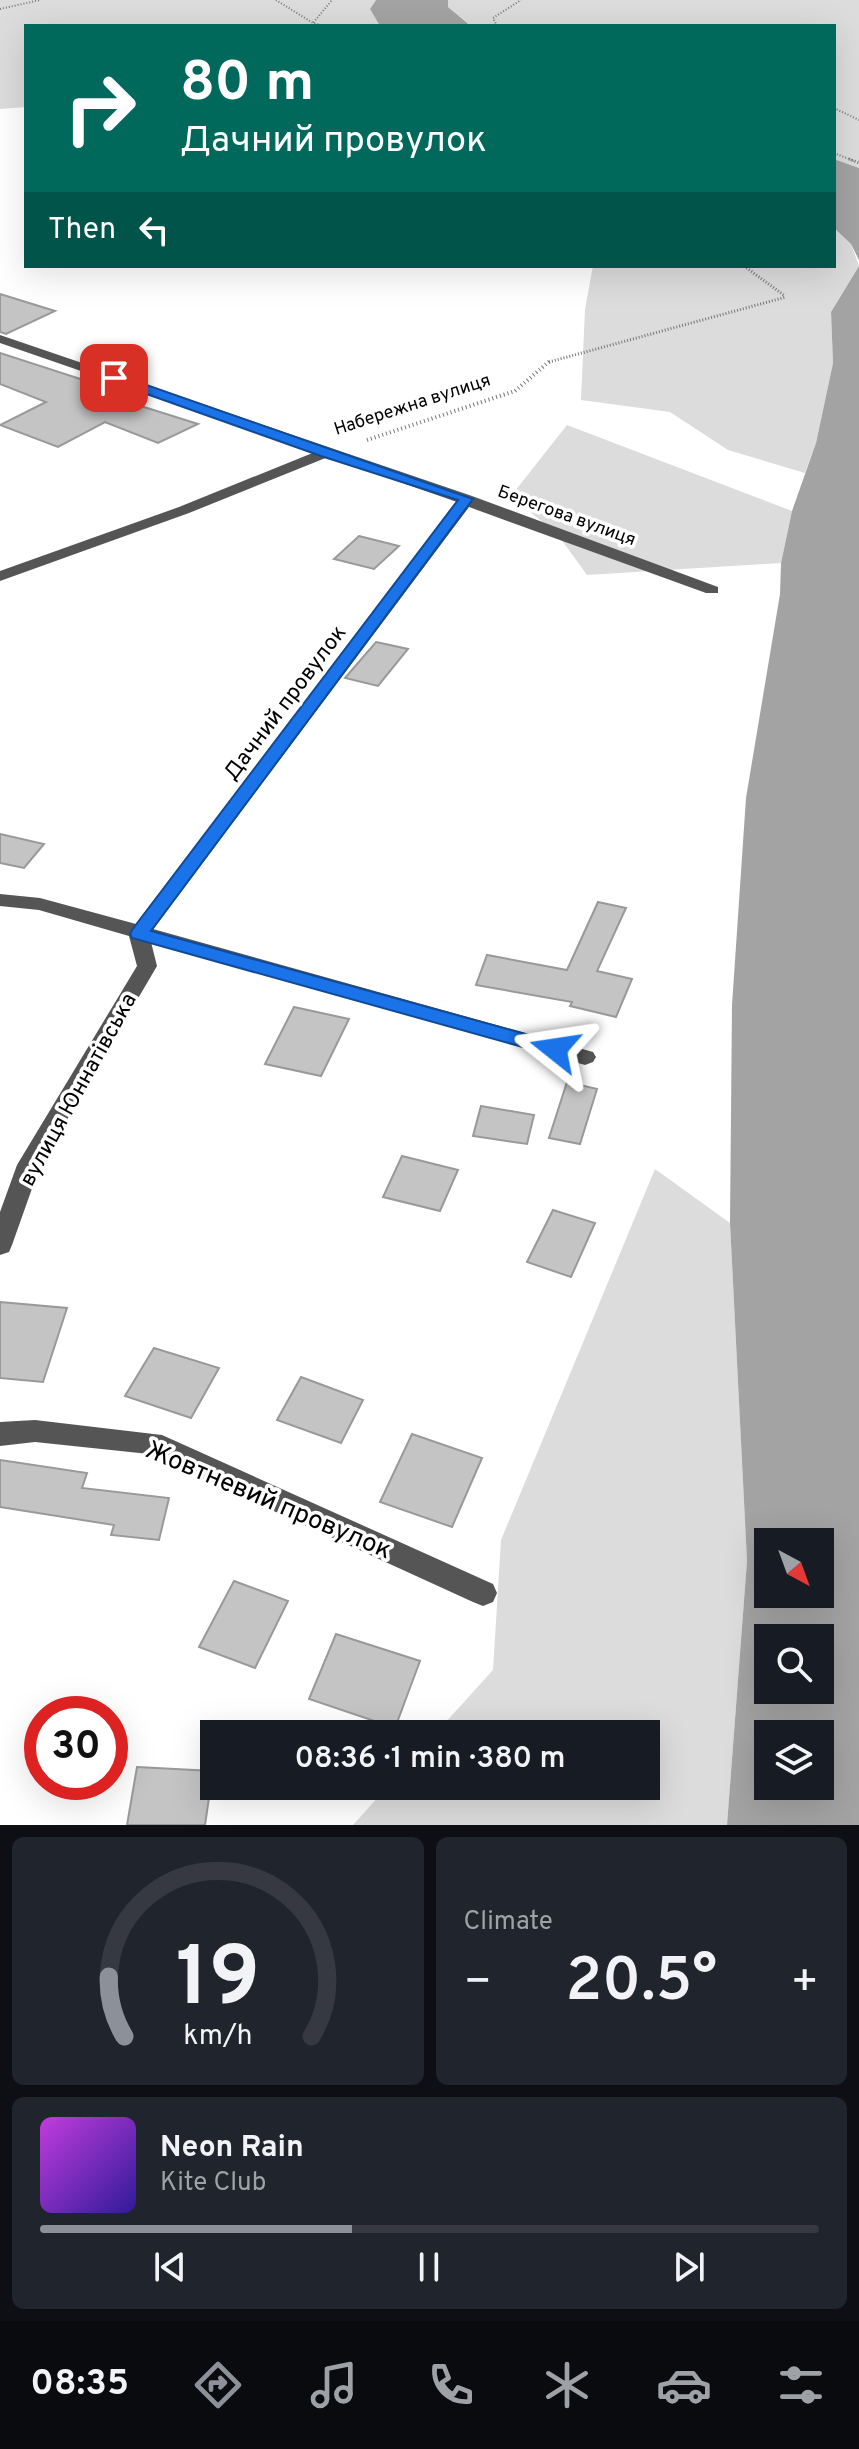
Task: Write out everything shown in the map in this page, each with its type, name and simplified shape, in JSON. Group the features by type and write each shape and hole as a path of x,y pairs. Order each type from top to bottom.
{"street":[{"name":"Берегова вулиця","path":"0,339 325,453 467,499 712,590"},
{"name":"Набережна вулиця","path":"0,576 184,510 325,453"},
{"name":"Дачний провулок","path":"139,934 467,499"},
{"path":"0,900 40,904 585,1057"},
{"name":"вулиця Юннатівська","path":"0,1245 29,1165 147,966 139,934"},
{"name":"Жовтневий провулок","path":"0,1434 35,1431 152,1443 483,1593"}],"path":[{"path":"0,9 40,0"},
{"path":"276,0 317,24"},
{"path":"313,23 332,0"},
{"path":"496,24 493,18 521,0"},
{"path":"836,109 859,120"},
{"path":"836,154 859,163"},
{"name":"Набережна вулиця","path":"325,453 515,391 552,359 786,297 747,268"}],"shaded area":[{"path":"0,0 376,0 370,9 379,24 24,24 24,107 0,109"},
{"path":"376,0 448,0 448,7 469,24 379,24 370,9"},
{"path":"448,0 859,0 859,168 836,160 836,24 469,24 448,7"},
{"path":"836,160 859,168 859,260 851,244 836,230"},
{"path":"836,230 851,244 859,266 831,312 833,363 816,443 805,473 728,450 670,412 581,400 585,309 593,268 836,268"},
{"path":"859,266 859,1825 727,1825 747,1561 730,1223 732,1005 746,798 780,594 781,563 792,511 816,443 833,363 831,312"},
{"path":"567,425 792,511 781,563 587,575 558,535 511,496"},
{"path":"655,1169 730,1223 747,1561 727,1825 353,1825 375,1800 660,1800 660,1720 448,1720 493,1670 501,1540"}],"building":[{"path":"0,294 55,311 6,334 0,332"},
{"path":"0,353 99,385 90,390 198,424 158,443 105,422 58,447 0,425 46,402 0,384"},
{"path":"359,536 399,546 374,569 334,559"},
{"path":"376,642 408,649 378,686 345,678"},
{"path":"0,834 44,844 24,868 0,863"},
{"path":"598,902 626,908 597,971 632,979 616,1017 570,1006 572,1002 476,985 487,955 567,970"},
{"path":"294,1007 349,1019 321,1076 265,1064"},
{"path":"567,1082 597,1089 580,1144 549,1138"},
{"path":"481,1106 534,1115 527,1144 473,1136"},
{"path":"402,1156 458,1170 440,1211 383,1197"},
{"path":"553,1210 595,1223 571,1277 527,1262"},
{"path":"0,1302 67,1308 43,1382 0,1378"},
{"path":"154,1348 219,1368 191,1418 125,1396"},
{"path":"301,1377 363,1400 341,1443 277,1420"},
{"path":"412,1434 482,1458 452,1527 380,1502"},
{"path":"0,1460 87,1473 82,1488 169,1498 159,1540 111,1535 114,1525 0,1507"},
{"path":"234,1581 288,1601 255,1668 199,1647"},
{"path":"336,1634 420,1661 398,1720 371,1720 309,1699"},
{"path":"137,1767 200,1770 200,1800 209,1800 205,1825 127,1825"}],"route":[{"path":"114,378 325,453 467,499 139,934 555,1049"}]}
